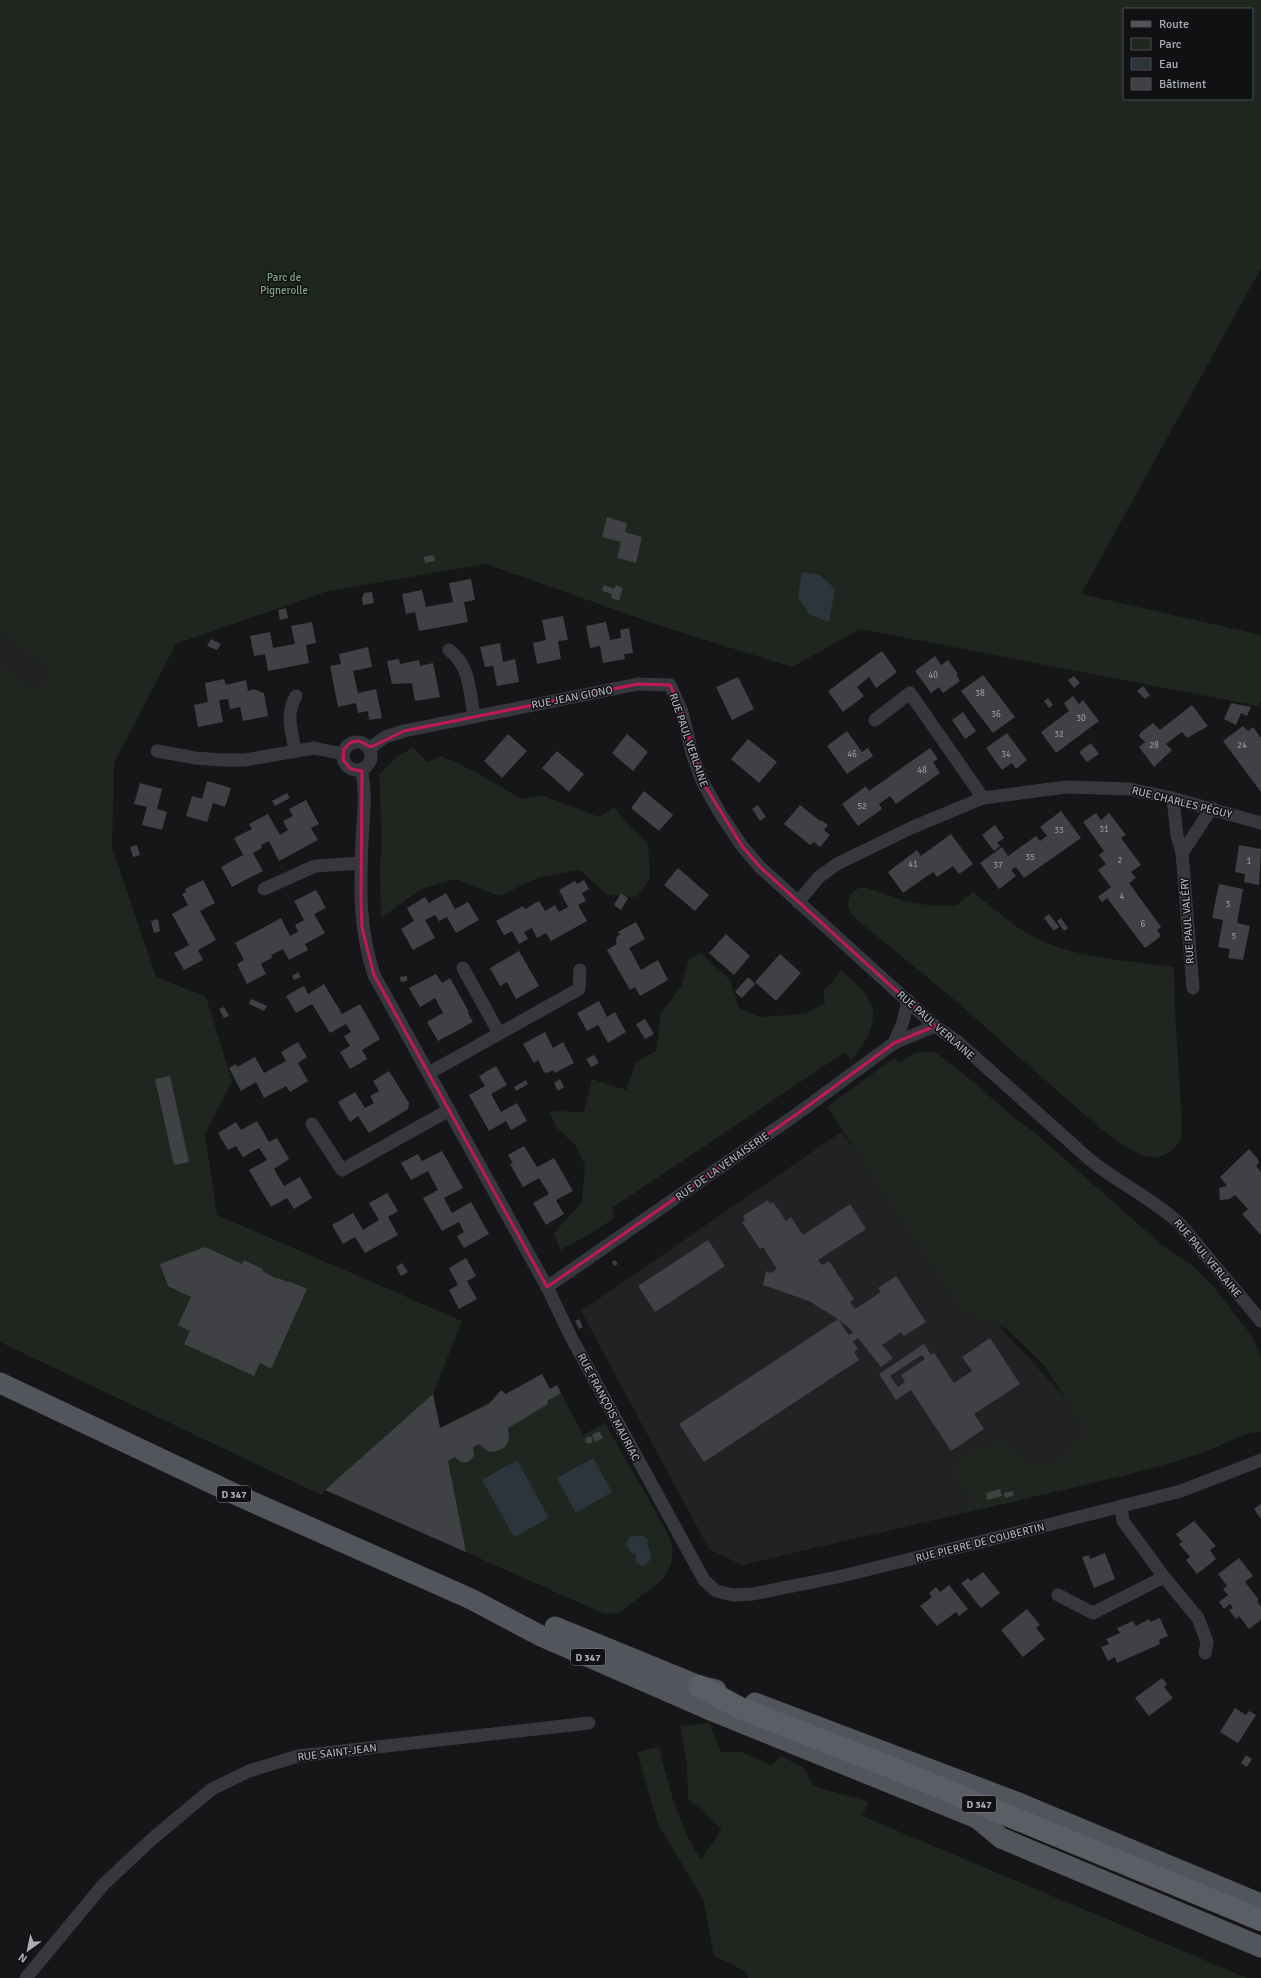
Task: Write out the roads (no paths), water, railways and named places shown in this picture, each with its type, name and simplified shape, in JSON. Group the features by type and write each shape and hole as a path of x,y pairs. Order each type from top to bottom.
{"highway":[{"name":"D 347","path":"699,1686 740,1708 912,1776 1261,1920"},
{"name":"D 347","path":"977,1818 1261,1934"}],"main road":[{"name":"D 347","path":"0,1383 239,1496 471,1599 543,1637 708,1709 977,1818"},
{"path":"471,1599 547,1624 699,1686 742,1698 1016,1802 1261,1904"},
{"path":"977,1818 1001,1838 1261,1947"}],"street":[{"path":"449,650 459,658 465,669 474,717"},
{"name":"RUE JEAN GIONO","path":"370,748 397,732 638,684 670,685"},
{"name":"RUE PAUL VERLAINE","path":"670,685 682,712 692,753 702,781 721,815 753,860 935,1026 958,1042 1100,1168 1150,1199 1166,1211 1180,1224 1261,1321"},
{"path":"874,720 910,693 983,798"},
{"path":"295,751 289,716 291,706 296,696"},
{"path":"354,742 364,743 370,748 372,755 370,762 361,769 349,767 344,762 343,754 347,745 354,742"},
{"path":"157,751 196,758 224,760 245,760 295,751 319,749 343,754"},
{"name":"RUE FRANÇOIS MAURIAC","path":"361,769 364,792 361,863 362,928 374,975 547,1287 571,1336 704,1580 716,1591 733,1595 753,1594 838,1577"},
{"name":"RUE CHARLES PÉGUY","path":"798,902 819,877 837,864 913,826 983,798 1066,787 1129,789 1212,808 1261,823"},
{"name":"RUE PAUL VALÉRY","path":"1173,798 1177,836 1182,853 1193,988"},
{"path":"1182,853 1212,808"},
{"path":"264,889 315,866 361,863"},
{"path":"462,968 500,1034"},
{"path":"429,1073 579,989 580,970"},
{"name":"RUE DE LA VENAISERIE","path":"894,1042 903,1022 908,1000"},
{"name":"RUE DE LA VENAISERIE","path":"547,1287 797,1114 894,1042 935,1026"},
{"path":"312,1124 342,1170 449,1110"},
{"name":"RUE PIERRE DE COUBERTIN","path":"838,1577 1181,1491 1261,1460"},
{"path":"1121,1506 1123,1521 1164,1577 1198,1618 1207,1642 1205,1654"},
{"path":"1058,1595 1093,1613 1164,1577"},
{"name":"RUE SAINT-JEAN","path":"26,1978 103,1885 147,1844 212,1789 249,1771 298,1756 589,1724"}],"water":[{"path":"802,572 820,575 835,589 829,622 809,614 798,597"},
{"path":"593,1458 612,1492 576,1513 557,1478"},
{"path":"517,1460 549,1518 514,1537 482,1480"},
{"path":"642,1535 648,1539 647,1543 652,1558 644,1567 636,1563 636,1555 631,1552 626,1544 629,1537"}],"park label":[{"name":"Parc de Pignerolle","path":"284,283"}]}
